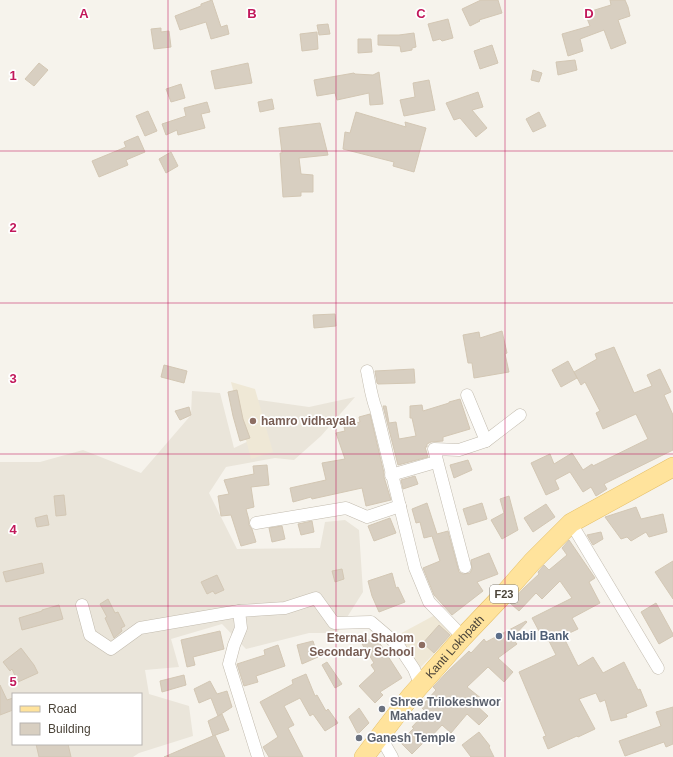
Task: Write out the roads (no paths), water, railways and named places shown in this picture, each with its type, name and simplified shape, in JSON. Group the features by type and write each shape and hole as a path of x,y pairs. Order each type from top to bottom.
{"main road":[{"name":"Kanti Lokhpath","path":"364,757 410,697 463,637 532,562 571,523 673,467"}],"street":[{"path":"367,371 371,396 376,409 415,568 429,602 463,637"},
{"path":"467,395 486,441"},
{"path":"466,567 436,462 434,449 459,450 486,441 520,415"},
{"path":"391,475 436,462"},
{"path":"256,523 346,508 367,517 400,506"},
{"path":"571,523 658,668"},
{"path":"82,605 90,635 111,649 140,628 238,611 285,608 316,598 334,623 371,622 398,645 414,669 421,686"},
{"path":"238,611 241,628 234,645 229,664 258,757"},
{"path":"380,736 392,757"}],"place":[{"name":"hamro vidhayala","path":"253,421"},
{"name":"Nabil Bank","path":"499,636"},
{"name":"Eternal Shalom Secondary School","path":"422,645"},
{"name":"Shree Trilokeshwor Mahadev","path":"382,709"},
{"name":"Ganesh Temple","path":"359,738"}]}
